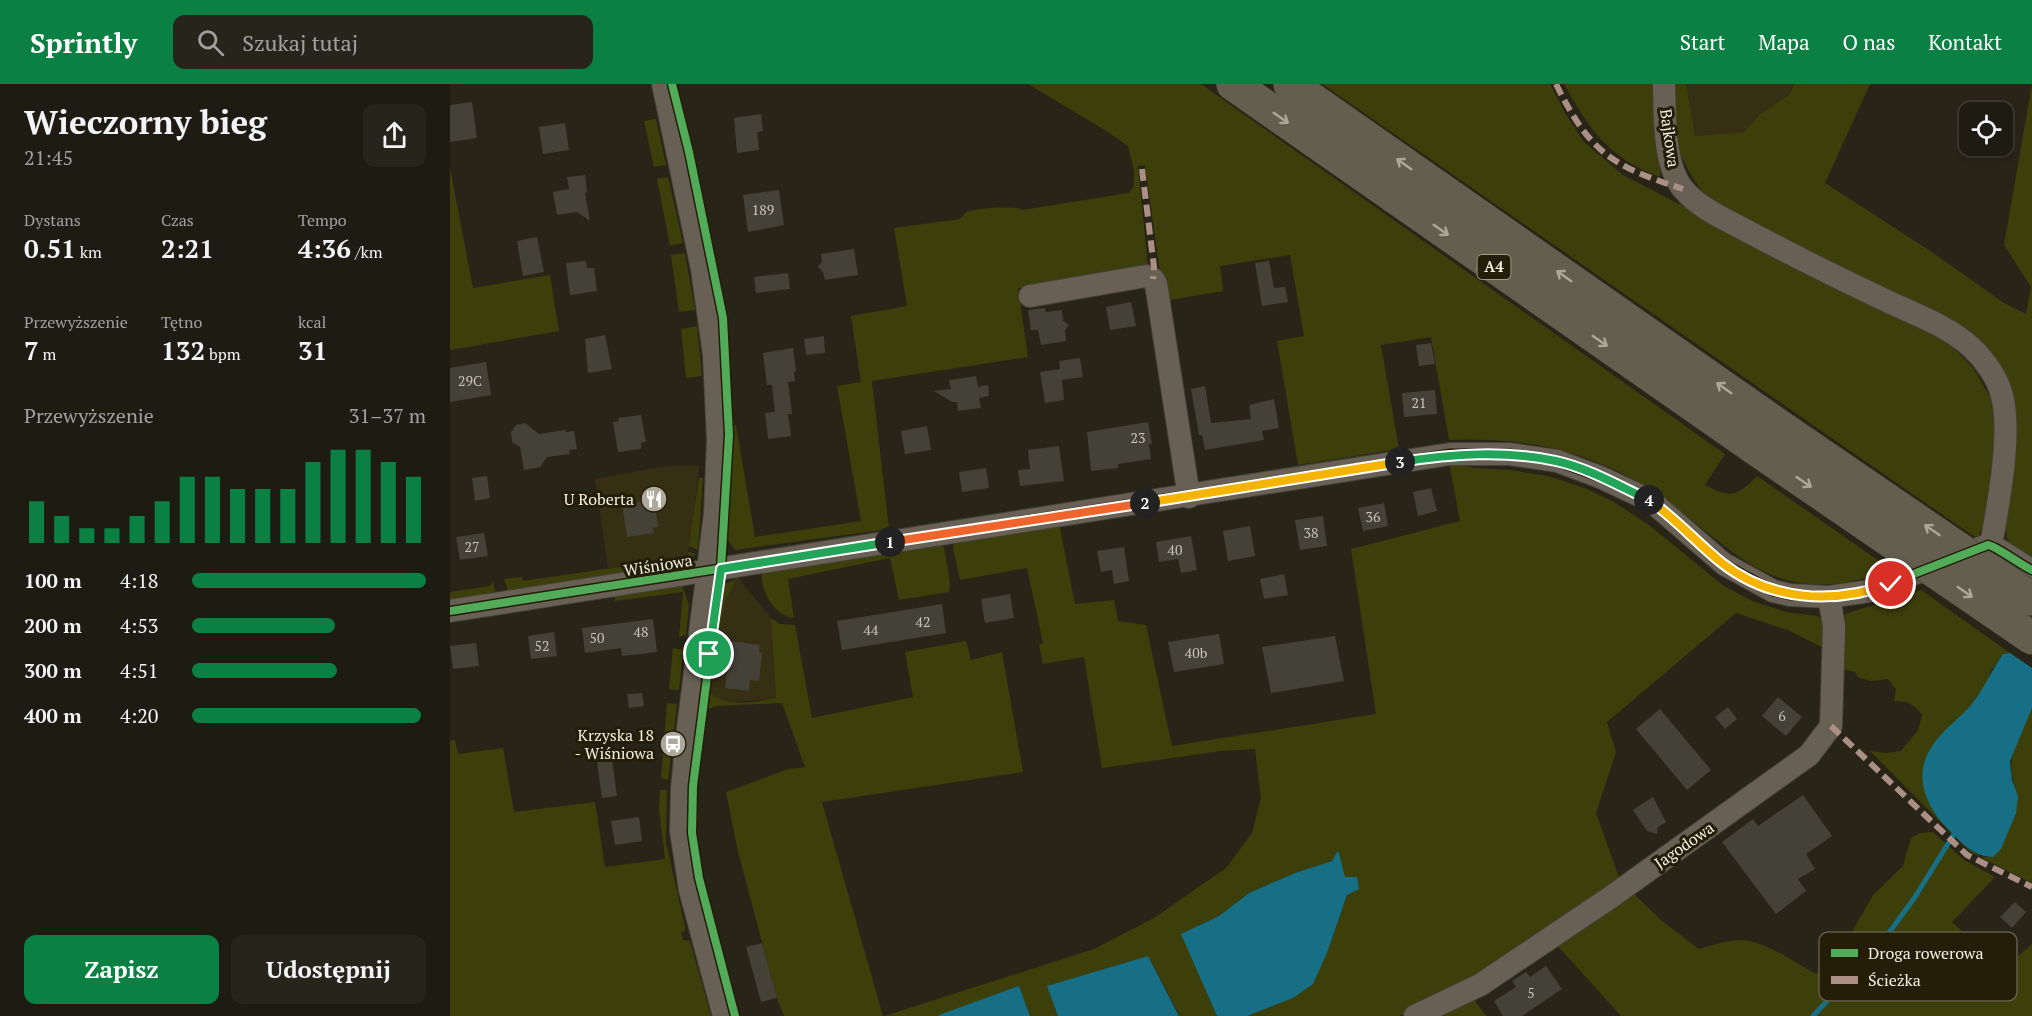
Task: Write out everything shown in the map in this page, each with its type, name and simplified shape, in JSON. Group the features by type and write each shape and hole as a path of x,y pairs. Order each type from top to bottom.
{"highway":[{"name":"A4","path":"1233,84 1764,435 2032,599"},
{"name":"A4","path":"1290,84 1764,435 2032,638"}],"street":[{"path":"663,84 702,269 714,355 718,459 708,571 687,736 681,831 690,890 724,1016"},
{"name":"Bajkowa","path":"1664,84 1667,139 1673,171 1683,189 1713,213 1811,265 1933,323 1970,346 1988,367 2002,394 2006,414 1998,505 1991,545"},
{"path":"1030,296 1146,276 1153,279 1156,284 1189,497"},
{"name":"Wiśniowa","path":"450,611 1189,497 1450,454 1509,454 1557,461 1600,477 1651,501 1724,564 1755,582 1790,595 1829,597 1870,591 1977,548 1991,545"},
{"path":"1991,545 2032,570"},
{"name":"Jagodowa","path":"1415,1016 1480,985 1611,897 1809,755 1831,726 1834,626 1829,597"}],"shaded area":[{"path":"1028,84 1201,84 1725,454 1705,485 1727,494 1733,493 1744,488 1757,476 1892,570 1847,582 1810,584 1778,577 1750,564 1668,502 1634,480 1590,459 1544,446 1498,440 1449,440 1431,337 1381,345 1399,449 1298,465 1277,341 1304,336 1290,255 1220,266 1223,291 1164,301 1145,165 1138,166 1148,268 1018,288 1028,357 872,381 889,529 735,550 727,539 732,425 736,425 755,537 861,521 837,386 861,382 851,316 907,306 894,228 960,219 967,212 979,209 1004,207 1022,210 1129,193 1134,186 1134,171 1128,146"},
{"path":"1322,84 1550,84 1584,142 1623,175 1951,345 1974,369 1990,397 1995,426 1987,513 1978,539 1813,425"},
{"path":"1564,84 1659,84 1660,177 1627,161 1602,141"},
{"path":"1671,84 1686,84 1695,136 1744,132 1760,114 1790,94 1794,84 1870,84 1825,183 1929,250 2004,303 2026,314 2031,287 2004,245 2032,84 2032,560 2016,550 2007,539 1991,357 1712,203 1691,174 1679,148"},
{"path":"1686,84 1794,84 1790,94 1760,114 1744,132 1694,136"},
{"path":"656,119 666,165 654,167 644,121"},
{"path":"450,168 473,288 550,275 559,331 450,350"},
{"path":"668,177 683,243 670,246 657,179"},
{"path":"685,253 695,310 679,312 671,255"},
{"path":"697,326 702,376 686,378 681,329"},
{"path":"1449,462 1475,468 1510,470 1548,476 1585,488 1614,502 1649,525 1724,586 1752,601 1786,612 1817,616 1823,620 1827,650 1788,630 1736,613 1607,722 1616,752 1596,813 1621,883 1482,975 1399,1016 1247,1016 1293,998 1327,953 1347,895 1338,850 1332,861 1295,873 1249,893 1219,916 1182,934 1217,1016 1180,1016 1148,956 1048,986 1058,1016 1030,1016 1019,986 939,1016 884,1016 1094,949 1154,918 1226,868 1252,833 1261,798 1255,749 1221,751 1102,768 1084,657 1043,664 1039,645 1043,643 1027,568 960,580 953,549 954,541 1059,523 1075,604 1114,600 1118,621 1146,625 1172,746 1376,714 1351,549 1460,521"},
{"path":"699,465 687,557 608,568 595,479 665,466"},
{"path":"699,478 703,478 698,550 689,546"},
{"path":"936,543 944,547 950,582 949,592 899,600 890,558 788,579 794,618 774,607 763,585 762,570"},
{"path":"688,552 696,554 690,560 690,564 509,593 504,579 522,577 523,581 687,557"},
{"path":"734,573 771,618 776,699 729,702 714,698 708,690 713,646 716,645 725,599 734,585"},
{"path":"734,580 734,585 725,600 716,645 713,646 720,591 725,584"},
{"path":"493,581 496,595 450,602 450,592 490,586"},
{"path":"682,585 689,605 686,635 679,637 683,592 615,601 614,591"},
{"path":"1921,590 2010,653 2003,654 1991,671 1984,690 1968,709 1965,846 1981,857 1993,857 2018,796 2012,771 2013,751 2032,708 2032,883 1970,852 1870,751 1886,753 1901,751 1918,730 1922,715 1910,704 1894,701 1896,689 1888,679 1871,681 1859,678 1855,672 1841,669 1845,614"},
{"path":"771,618 780,624 795,625 812,718 913,697 905,652 966,641 971,660 1002,652 1023,772 822,802 883,1016 784,1016 777,998 738,852 726,792 788,769 805,767 782,703 717,706 708,709 704,717 708,690 714,696 730,702 776,698"},
{"path":"673,648 683,650 679,690 669,689"},
{"path":"667,703 677,704 668,780 661,778"},
{"path":"455,740 458,754 503,748 514,812 595,802 605,867 665,859 659,810 660,790 667,790 666,842 685,927 685,931 681,932 683,940 690,941 711,1016 450,1016 450,741"},
{"path":"1933,832 1964,860 1995,877 1952,922 1963,932 1852,932 1873,895 1903,866 1911,838 1920,833"},
{"path":"1631,891 1662,921 1699,949 1740,940 1761,944 1816,974 1819,972 1819,1001 2017,1001 2017,957 2032,944 2032,1016 1621,1016 1555,943"},
{"path":"1472,997 1486,1016 1431,1016"}],"water":[{"path":"2010,653 2032,668 2032,708 2010,761 2012,780 2018,796 2016,813 2001,849 1993,857 1973,852 1939,819 1927,798 1922,776 1928,753 1935,742 1971,705 2003,654"},
{"path":"1338,850 1345,877 1357,877 1359,889 1347,895 1327,953 1313,984 1293,998 1247,1016 1217,1016 1181,934 1219,916 1249,893 1295,873 1332,861"},
{"path":"1148,956 1179,1016 1058,1016 1047,986"},
{"path":"1019,986 1030,1016 939,1016 939,1015"}],"building":[{"path":"472,102 477,138 450,142 450,105"},
{"path":"761,114 763,131 757,132 759,150 737,153 734,118"},
{"path":"565,123 569,150 543,154 539,127"},
{"path":"585,175 587,192 585,193 590,221 577,212 557,215 553,192 569,189 567,177"},
{"path":"779,190 784,225 748,232 743,195"},
{"path":"537,237 544,272 523,276 517,241"},
{"path":"854,249 858,275 825,280 823,272 818,267 822,261 821,254"},
{"path":"586,261 587,268 594,268 597,291 570,295 566,263"},
{"path":"1269,261 1274,288 1285,287 1288,302 1262,306 1255,263"},
{"path":"788,273 790,289 756,293 754,277"},
{"path":"1131,302 1136,326 1110,330 1106,307"},
{"path":"1045,308 1046,312 1062,310 1063,321 1069,325 1065,330 1066,341 1041,345 1038,330 1031,330 1028,310"},
{"path":"605,335 612,369 588,373 585,339"},
{"path":"824,336 825,353 806,355 804,339"},
{"path":"1431,343 1435,364 1419,366 1416,345"},
{"path":"793,348 795,381 788,382 792,414 788,414 791,436 768,439 765,413 775,412 772,385 767,385 763,353"},
{"path":"1080,358 1083,377 1062,380 1064,400 1045,403 1040,372 1060,369 1059,361"},
{"path":"486,362 491,395 450,402 450,368"},
{"path":"976,376 978,387 988,385 989,396 979,398 981,408 958,411 957,402 952,402 934,391 951,389 949,380"},
{"path":"1205,386 1211,423 1251,419 1249,405 1274,399 1279,428 1262,431 1264,440 1205,450 1202,435 1199,435 1191,389"},
{"path":"1435,390 1437,414 1404,417 1402,393"},
{"path":"641,415 646,442 641,443 641,449 618,452 613,422 619,421 618,418"},
{"path":"1148,422 1152,444 1149,444 1151,459 1118,464 1118,468 1091,471 1087,432"},
{"path":"525,423 539,434 574,431 577,449 569,450 570,454 547,457 540,467 524,470 520,447 512,442 511,432 516,425"},
{"path":"927,426 931,450 905,454 901,431"},
{"path":"1059,446 1064,481 1020,486 1018,470 1030,469 1028,450"},
{"path":"986,468 989,488 962,492 959,472"},
{"path":"487,476 490,498 475,501 472,478"},
{"path":"1431,488 1437,511 1418,516 1413,492"},
{"path":"649,501 650,506 655,505 658,527 653,528 654,533 627,537 622,504"},
{"path":"1384,503 1388,526 1363,531 1358,508"},
{"path":"1323,516 1327,546 1300,550 1295,520"},
{"path":"1250,526 1255,556 1228,561 1223,531"},
{"path":"484,533 488,556 460,560 456,537"},
{"path":"1191,536 1197,570 1181,573 1178,559 1159,562 1156,542"},
{"path":"1124,547 1129,581 1114,584 1112,570 1101,572 1097,551"},
{"path":"1284,574 1288,595 1264,599 1260,579"},
{"path":"1010,594 1014,618 985,623 981,599"},
{"path":"942,604 946,633 842,650 837,621"},
{"path":"653,619 657,652 622,656 621,648 585,653 582,628"},
{"path":"554,632 557,656 531,659 528,636"},
{"path":"1219,634 1224,664 1174,672 1168,642"},
{"path":"1335,636 1344,681 1271,693 1262,647"},
{"path":"730,641 760,645 759,652 762,653 759,681 750,680 749,691 725,688"},
{"path":"476,643 479,666 453,669 450,646"},
{"path":"642,693 644,706 629,708 627,694"},
{"path":"1778,697 1802,717 1786,736 1762,716"},
{"path":"1728,707 1737,719 1725,729 1715,717"},
{"path":"1660,709 1711,770 1687,790 1636,729"},
{"path":"612,760 617,796 602,798 597,762"},
{"path":"1803,795 1832,836 1806,854 1815,869 1798,879 1806,891 1776,914 1722,842 1753,819 1758,826"},
{"path":"1653,797 1666,822 1658,827 1657,834 1647,831 1633,810"},
{"path":"639,817 642,841 615,845 611,821"},
{"path":"2015,902 2026,912 2012,928 2000,917"},
{"path":"762,943 777,998 761,1002 746,947"},
{"path":"1546,966 1562,989 1522,1016 1503,1016 1494,1001 1516,987 1512,981 1526,972 1530,977"}],"waterway":[{"path":"1952,838 1957,829"},
{"path":"1889,932 1915,897 1949,842"},
{"path":"1813,1016 1827,1001"}],"marked path":[{"path":"1556,84 1580,126 1606,154 1638,173 1683,189"},
{"path":"1142,169 1154,267 1153,279"},
{"path":"1831,726 1967,855 2032,887"}],"cycle path":[{"path":"672,84 689,152 723,318 729,435 721,569 693,786 692,833 699,878 735,1016"},
{"path":"450,611 1450,454 1509,454 1557,461 1600,477 1651,501 1724,564 1773,591 1790,595 1829,597 1870,591 1988,545 2032,570"}],"place":[{"name":"U Roberta","path":"654,499"},
{"name":"Krzyska 18 - Wiśniowa","path":"673,744"}],"route":[{"path":"709,654 721,569 1450,454 1509,454 1557,461 1600,477 1651,501 1724,564 1773,591 1790,595 1829,597 1870,591 1891,584"}]}
